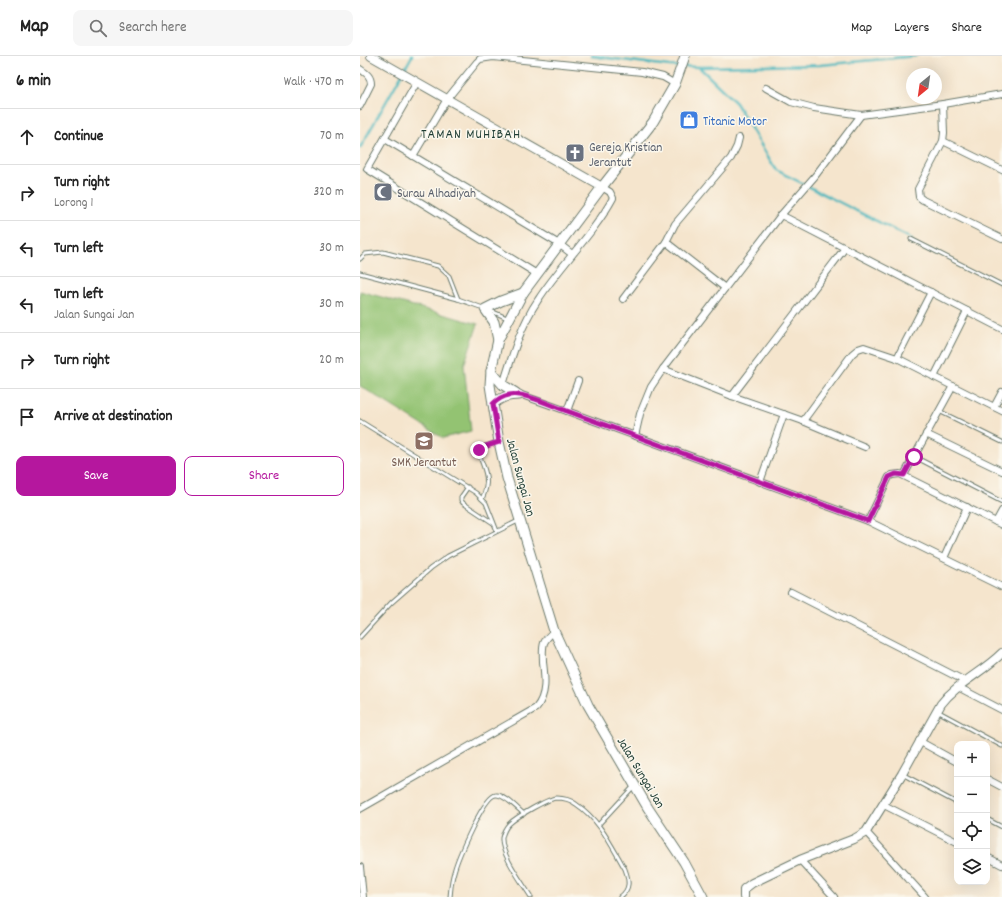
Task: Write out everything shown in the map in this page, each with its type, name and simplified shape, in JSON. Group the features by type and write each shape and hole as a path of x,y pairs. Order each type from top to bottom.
{"main road":[{"name":"Jalan Sungai Jan","path":"684,57 676,81 653,122 522,293 498,340 491,372 490,385 499,442 507,478 554,631 588,705 634,786 684,862 704,897"},
{"path":"498,340 494,322 485,308 522,293"},
{"path":"491,372 503,385 518,394"},
{"path":"493,404 502,397 518,394"}],"street":[{"path":"371,56 602,187 610,192 613,198 594,227 537,300 520,333 503,385"},
{"path":"413,156 447,99 476,62 486,57 642,72 676,81"},
{"path":"360,70 368,74 371,80 371,84 360,106"},
{"path":"415,81 368,169 537,274"},
{"path":"766,88 791,102 814,108 861,115 1002,94"},
{"path":"943,104 943,142 918,189 919,197 1002,239"},
{"path":"635,436 645,401 651,387 663,369 781,215 815,176 861,115"},
{"path":"623,299 666,242 675,224 731,158 738,146 739,138"},
{"path":"385,139 559,244 572,254"},
{"path":"943,142 1002,170"},
{"path":"781,215 1002,329"},
{"path":"666,242 725,288"},
{"path":"732,396 844,248"},
{"path":"897,358 931,292"},
{"path":"934,377 967,311"},
{"path":"803,421 852,354 858,349 864,347 868,347 897,358 1002,411"},
{"path":"663,369 732,396 803,421 865,447"},
{"path":"567,411 578,381"},
{"path":"490,385 567,411 868,521 1002,587"},
{"path":"904,475 953,386"},
{"path":"994,407 1002,392"},
{"path":"760,482 784,414"},
{"path":"926,434 1002,471"},
{"path":"868,521 889,477 896,474 904,475 999,523 1002,511"},
{"path":"944,558 967,507"},
{"path":"791,592 965,681"},
{"path":"360,809 536,708 543,696 545,684 542,652 543,644 554,631"},
{"path":"744,897 743,894 746,887 800,860 854,839 866,832 884,805 937,711 948,695 1002,654"},
{"path":"958,687 1002,710"},
{"path":"919,742 954,760"},
{"path":"990,781 1002,787"},
{"path":"884,805 954,840"},
{"path":"866,832 925,897"},
{"path":"990,858 1002,864"},
{"path":"800,860 834,897"},
{"path":"360,867 363,897"}],"lane":[{"path":"912,239 1002,285"},
{"path":"360,259 365,254 383,252 438,266 449,276 458,299"},
{"path":"360,273 458,299 485,308 508,319"},
{"path":"939,411 1002,442"},
{"path":"360,421 468,487 482,498 486,503 497,531"},
{"path":"482,498 486,490 487,483 486,472 478,452 480,448 499,442"},
{"path":"914,457 1002,502"},
{"path":"468,487 461,497 463,503 494,523"},
{"path":"360,637 391,603 431,568 448,556 520,520"},
{"path":"937,711 1002,746"},
{"path":"902,774 954,801"},
{"path":"599,824 634,786"},
{"path":"450,897 454,871 481,810 488,800 492,796 499,795 504,797 524,814"},
{"path":"531,897 506,855 502,845 502,837 504,831 514,820 549,799 558,798 575,803 592,816 599,824 628,876 628,887 624,894 620,897"},
{"path":"990,821 1002,827"}],"green space":[{"path":"360,291 478,324 464,365 471,431 443,438 360,386"}],"waterway":[{"path":"360,148 412,56"},
{"path":"591,56 670,66 699,67 820,65 916,56"},
{"path":"699,67 736,103 776,170 912,239"}],"place":[{"name":"Titanic Motor","path":"689,120"},
{"name":"Gereja Kristian Jerantut","path":"575,153"},
{"name":"Surau Alhadiyah","path":"383,192"},
{"name":"SMK Jerantut","path":"424,441"}],"district":[{"name":"TAMAN MUHIBAH","path":"471,133"}],"route":[{"path":"479,450 480,448 499,442 493,404 502,397 509,395 520,395 868,521 889,477 896,474 904,475 914,457"}]}
